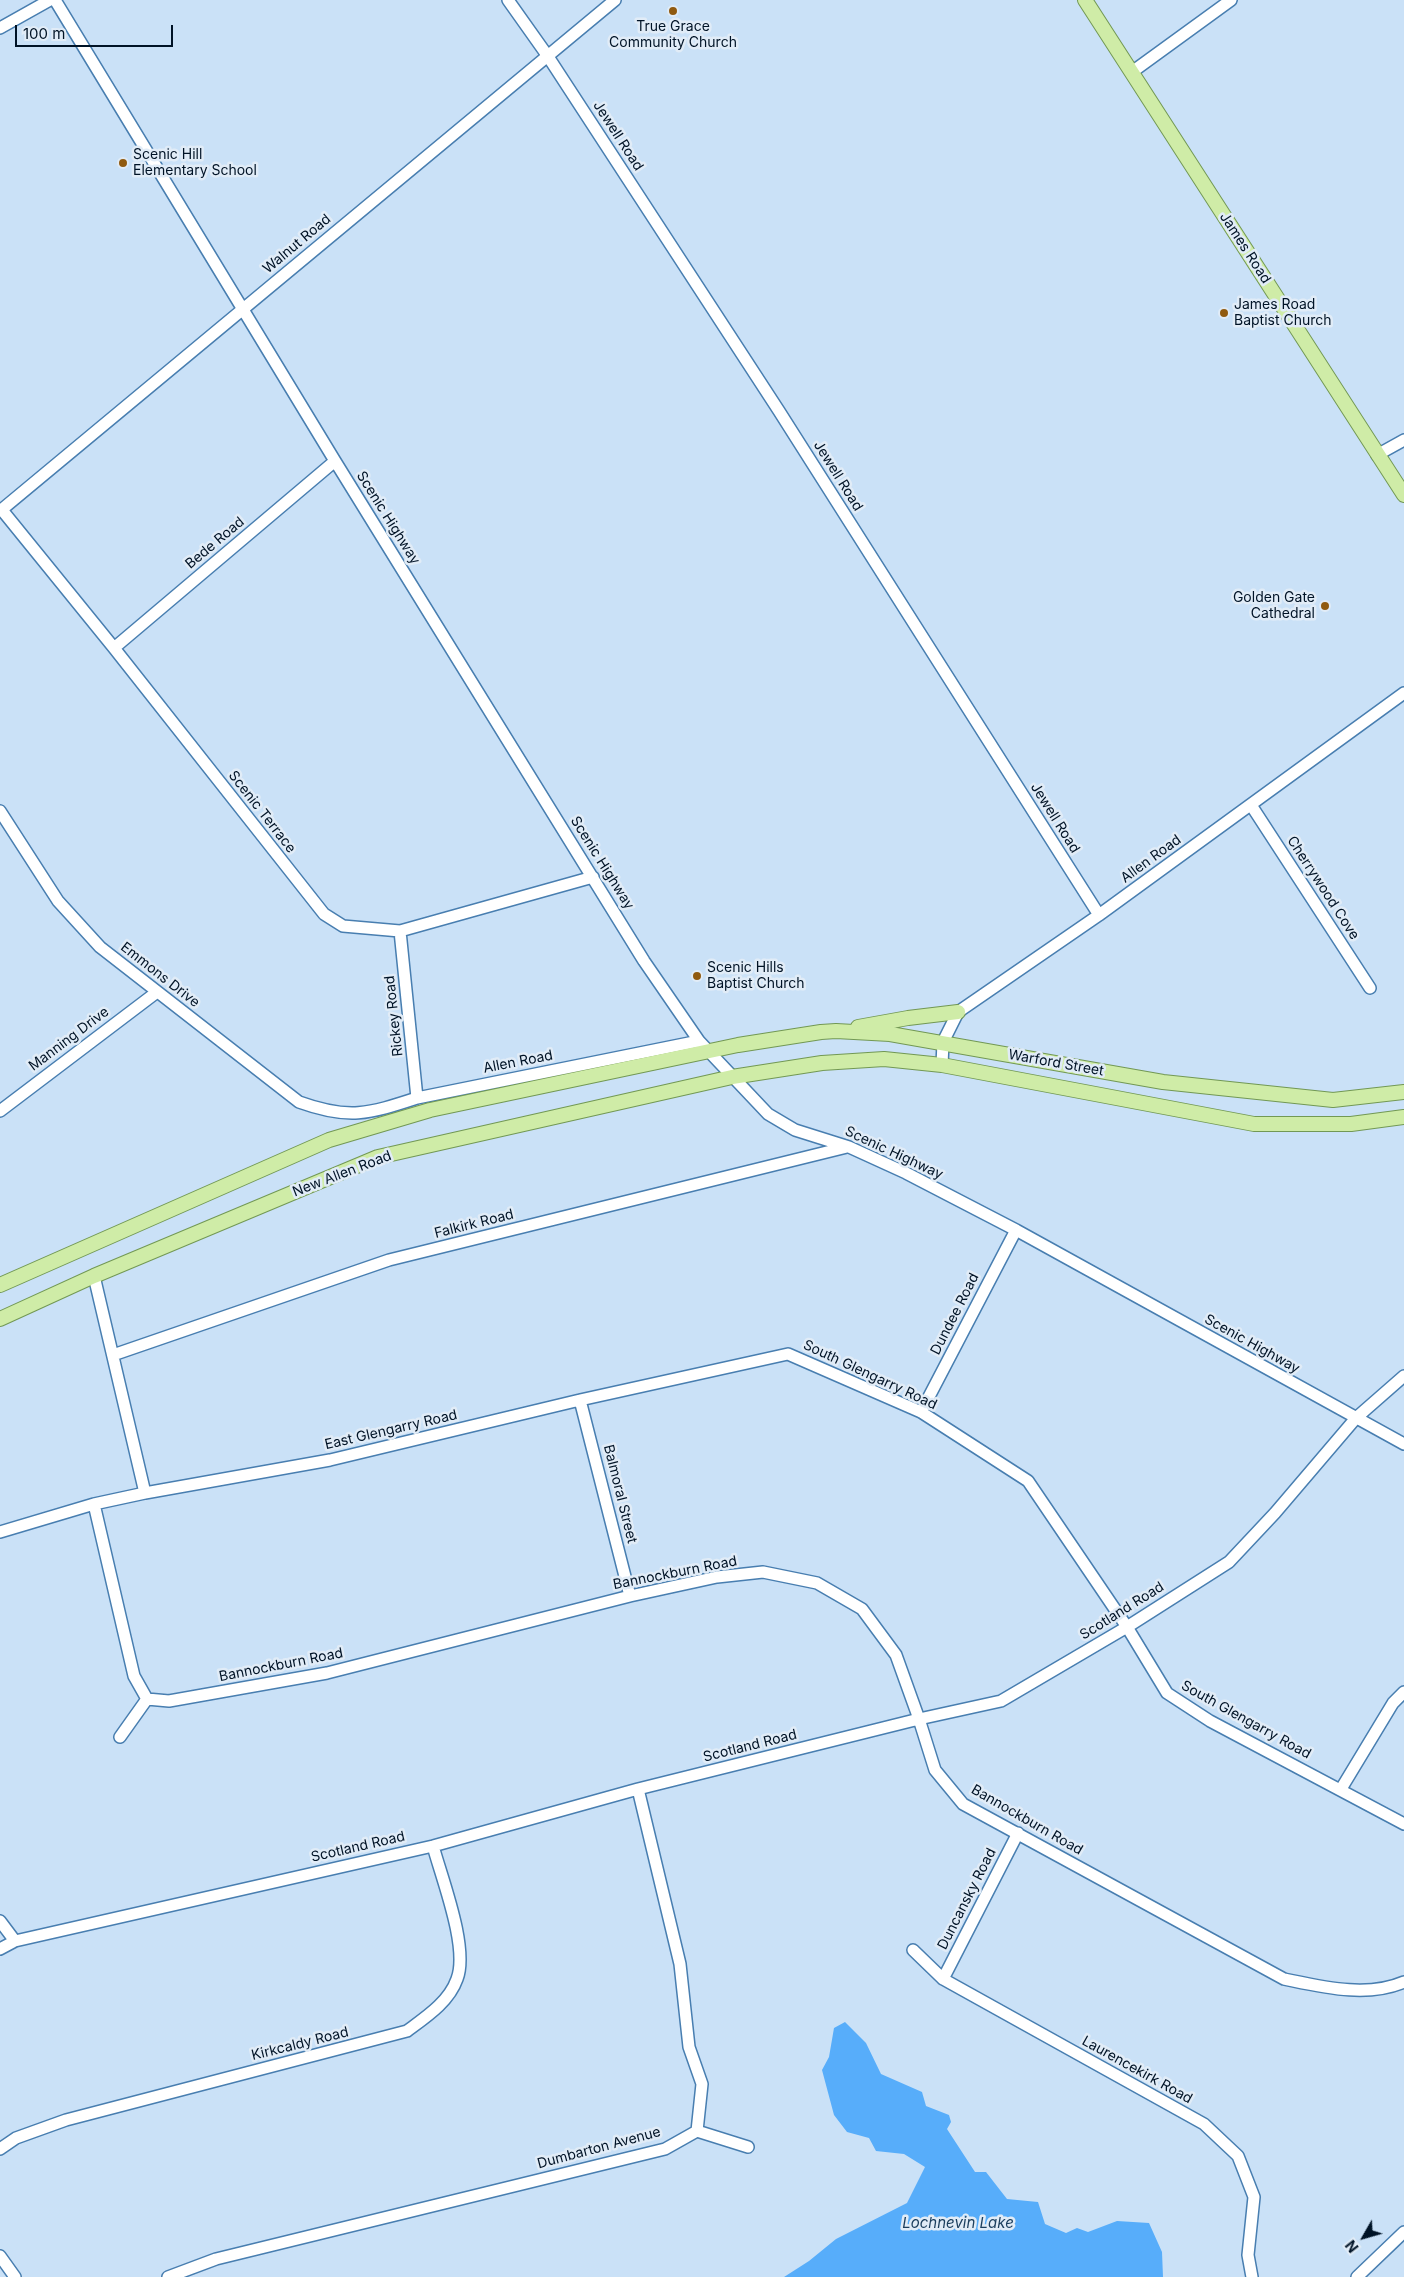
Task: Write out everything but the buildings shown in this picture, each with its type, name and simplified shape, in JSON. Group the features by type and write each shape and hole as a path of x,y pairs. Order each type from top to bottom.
{"main road":[{"name":"James Road","path":"1085,0 1404,495"},
{"path":"836,1031 908,1018 958,1012"},
{"name":"Warford Street","path":"710,1052 836,1031 890,1034 1163,1082 1333,1100 1404,1092"},
{"path":"0,1285 329,1140 430,1110 710,1052"},
{"name":"Warford Street","path":"732,1076 822,1063 884,1059 942,1065 1254,1124 1351,1124 1404,1117"},
{"name":"New Allen Road","path":"0,1319 94,1276 378,1157 732,1076"}],"street":[{"path":"0,28 50,0"},
{"name":"Scenic Highway","path":"55,0 335,461 644,961 699,1041 768,1114 795,1130 849,1146 906,1173 1016,1230 1404,1444"},
{"name":"Jewell Road","path":"508,0 547,55 779,411 1100,915"},
{"name":"Walnut Road","path":"1,510 615,0"},
{"path":"1132,72 1231,0"},
{"path":"1377,455 1404,440"},
{"name":"Bede Road","path":"114,648 335,461"},
{"name":"Scenic Terrace","path":"1,510 114,648 324,914 343,926 400,931 593,877"},
{"name":"Allen Road","path":"942,1065 943,1042 958,1012 1100,915 1404,693"},
{"name":"Cherrywood Cove","path":"1251,804 1370,988"},
{"name":"Emmons Drive","path":"0,811 58,900 100,947 298,1102 344,1114"},
{"name":"Rickey Road","path":"400,931 417,1098"},
{"name":"Manning Drive","path":"0,1111 157,992"},
{"name":"Allen Road","path":"344,1114 378,1111 417,1098 699,1041"},
{"name":"Falkirk Road","path":"113,1355 388,1260 849,1146"},
{"name":"Dundee Road","path":"921,1412 1016,1230"},
{"path":"94,1276 145,1493"},
{"name":"South Glengarry Road","path":"788,1354 921,1412 1028,1482 1127,1627 1166,1693 1210,1721 1404,1824"},
{"name":"East Glengarry Road","path":"0,1532 94,1504 330,1460 580,1400 788,1354"},
{"name":"Scotland Road","path":"0,1949 15,1941 433,1846 638,1789 919,1719 1002,1701 1127,1627 1229,1562 1275,1513 1356,1418 1404,1376"},
{"name":"Balmoral Street","path":"580,1400 630,1596"},
{"path":"94,1504 134,1676 147,1699 120,1737"},
{"name":"Bannockburn Road","path":"147,1699 169,1701 327,1673 630,1596 717,1577 763,1572 817,1583 862,1609 896,1655 935,1770 963,1804 1284,1979 1330,1989 1387,1989 1404,1982"},
{"path":"1340,1789 1393,1703 1404,1692"},
{"path":"638,1789 680,1964 689,2047 702,2084 697,2131 748,2147"},
{"name":"Duncansky Road","path":"943,1979 1018,1833"},
{"name":"Kirkcaldy Road","path":"0,2149 16,2138 66,2120 407,2031 444,2000 457,1981 460,1967 458,1937 433,1846"},
{"path":"0,1922 15,1941"},
{"name":"Laurencekirk Road","path":"913,1950 943,1979 1204,2124 1238,2156 1254,2197 1248,2255 1252,2277"},
{"name":"Dumbarton Avenue","path":"168,2277 216,2259 665,2149 697,2131"},
{"path":"1357,2277 1404,2232"},
{"path":"0,2256 15,2277"}],"water":[{"name":"Lochnevin Lake","path":"845,2022 866,2043 881,2074 922,2092 926,2106 949,2115 951,2122 947,2129 975,2172 986,2172 1007,2199 1038,2202 1045,2224 1066,2233 1077,2228 1088,2232 1117,2221 1149,2223 1162,2252 1163,2277 784,2277 809,2261 836,2239 907,2203 925,2167 904,2154 876,2151 869,2138 847,2132 834,2115 822,2070 829,2057 834,2028"}],"place":[{"name":"True Grace Community Church","path":"673,11"},
{"name":"Scenic Hill Elementary School","path":"123,163"},
{"name":"James Road Baptist Church","path":"1224,313"},
{"name":"Golden Gate Cathedral","path":"1325,606"},
{"name":"Scenic Hills Baptist Church","path":"697,976"}]}
